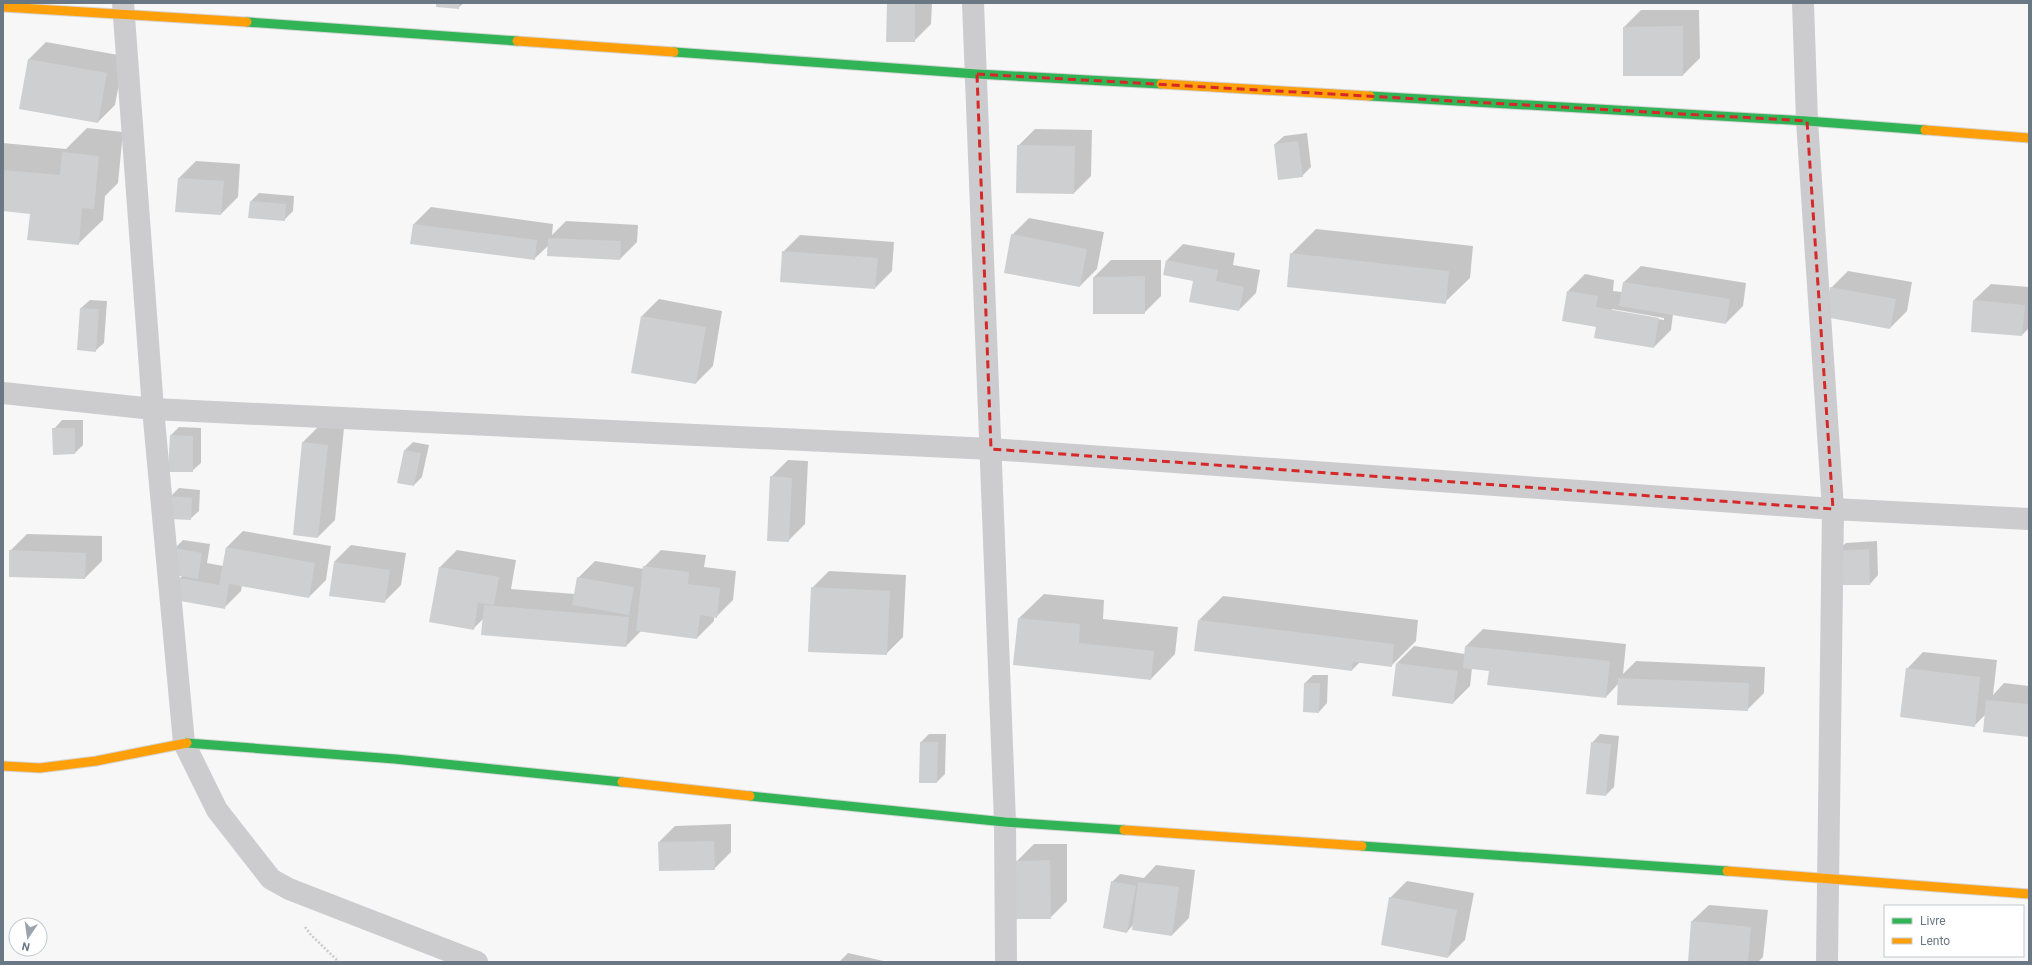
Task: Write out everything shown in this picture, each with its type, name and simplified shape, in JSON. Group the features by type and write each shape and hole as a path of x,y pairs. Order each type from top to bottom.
{"street":[{"path":"973,3 977,74 1005,822 1006,962"},
{"path":"1803,3 1807,121 1833,509 1827,962"},
{"path":"3,7 124,8 977,74 1807,121 2029,138"},
{"path":"124,8 153,409 184,743 217,810 271,879 289,889 477,962"},
{"path":"3,393 153,409 991,449 1833,509 2029,520"},
{"path":"3,766 40,768 96,761 184,743 395,759 1005,822 1829,878 2029,894"}],"highlighted area":[{"path":"977,74 1807,121 1833,509 991,449"}],"building":[{"path":"436,3 459,3 459,9 436,7"},
{"path":"887,3 915,3 915,42 886,42"},
{"path":"1683,26 1683,76 1623,76 1623,27"},
{"path":"28,59 107,73 98,123 19,109"},
{"path":"1298,141 1303,177 1278,180 1274,144"},
{"path":"1017,145 1075,146 1074,194 1016,193"},
{"path":"62,152 99,156 94,209 82,208 79,245 27,240 30,214 3,211 3,170 60,175"},
{"path":"178,178 224,181 221,215 175,212"},
{"path":"250,201 286,204 285,221 248,218"},
{"path":"413,224 537,240 535,260 410,244"},
{"path":"1011,234 1087,249 1080,287 1004,273"},
{"path":"548,238 621,241 620,260 547,256"},
{"path":"782,251 878,258 875,289 780,282"},
{"path":"1290,253 1449,271 1446,304 1287,287"},
{"path":"1166,260 1218,270 1216,281 1244,287 1239,311 1189,302 1193,281 1163,275"},
{"path":"1145,276 1145,314 1093,314 1093,277"},
{"path":"1623,282 1730,299 1726,324 1619,306"},
{"path":"1830,287 1896,299 1890,329 1825,317"},
{"path":"1567,291 1598,296 1596,307 1659,318 1654,348 1594,338 1596,327 1562,321"},
{"path":"1973,300 2025,305 2022,336 1971,332"},
{"path":"80,308 99,309 96,352 77,350"},
{"path":"641,316 706,327 696,384 631,373"},
{"path":"52,428 75,428 75,454 53,455"},
{"path":"170,435 193,436 193,472 168,472"},
{"path":"302,442 328,445 318,538 293,535"},
{"path":"404,450 421,453 414,486 397,483"},
{"path":"770,476 792,478 789,542 767,541"},
{"path":"170,496 192,498 191,520 169,519"},
{"path":"226,547 315,563 309,598 229,584 225,609 175,600 179,578 219,585"},
{"path":"174,548 202,553 198,579 169,574"},
{"path":"1869,549 1870,585 1838,585 1836,551"},
{"path":"9,550 86,553 85,579 9,577"},
{"path":"334,562 390,570 385,603 329,596"},
{"path":"643,566 689,572 688,584 720,588 717,618 700,615 697,639 636,631"},
{"path":"439,567 499,577 494,605 478,603 474,630 429,622"},
{"path":"577,577 634,587 629,615 572,605"},
{"path":"811,587 890,591 887,655 808,652"},
{"path":"484,605 629,617 626,647 481,635"},
{"path":"1018,618 1080,624 1079,643 1154,651 1151,680 1013,665"},
{"path":"1198,620 1394,644 1392,667 1353,662 1352,671 1194,651"},
{"path":"1465,646 1610,661 1606,698 1487,685 1489,671 1463,668"},
{"path":"1396,663 1458,671 1453,704 1392,696"},
{"path":"1906,668 1980,677 1975,727 1900,717"},
{"path":"1618,678 1749,683 1748,711 1617,705"},
{"path":"1304,683 1320,683 1319,713 1303,712"},
{"path":"1986,700 2029,704 2029,737 1983,732"},
{"path":"920,742 938,742 937,783 919,783"},
{"path":"1591,742 1611,744 1606,796 1586,794"},
{"path":"714,841 715,870 659,871 658,842"},
{"path":"1050,860 1051,919 1016,919 1016,861"},
{"path":"1111,881 1136,886 1127,933 1103,928"},
{"path":"1138,882 1179,887 1172,936 1132,930"},
{"path":"1389,897 1457,910 1448,958 1381,945"},
{"path":"1691,921 1751,927 1748,962 1688,962"}],"traffic: fast":[{"path":"247,22 517,41"},
{"path":"674,52 977,74 1161,84"},
{"path":"1370,96 1807,121 1925,130"},
{"path":"187,743 395,759 622,782"},
{"path":"750,796 1005,822 1124,830"},
{"path":"1362,846 1727,871"}],"traffic: slow":[{"path":"3,7 247,22"},
{"path":"517,41 674,52"},
{"path":"1161,84 1370,96"},
{"path":"1925,130 2029,138"},
{"path":"3,766 40,768 96,761 187,743"},
{"path":"622,782 750,796"},
{"path":"1124,830 1362,846"},
{"path":"1727,871 2029,894"}]}
